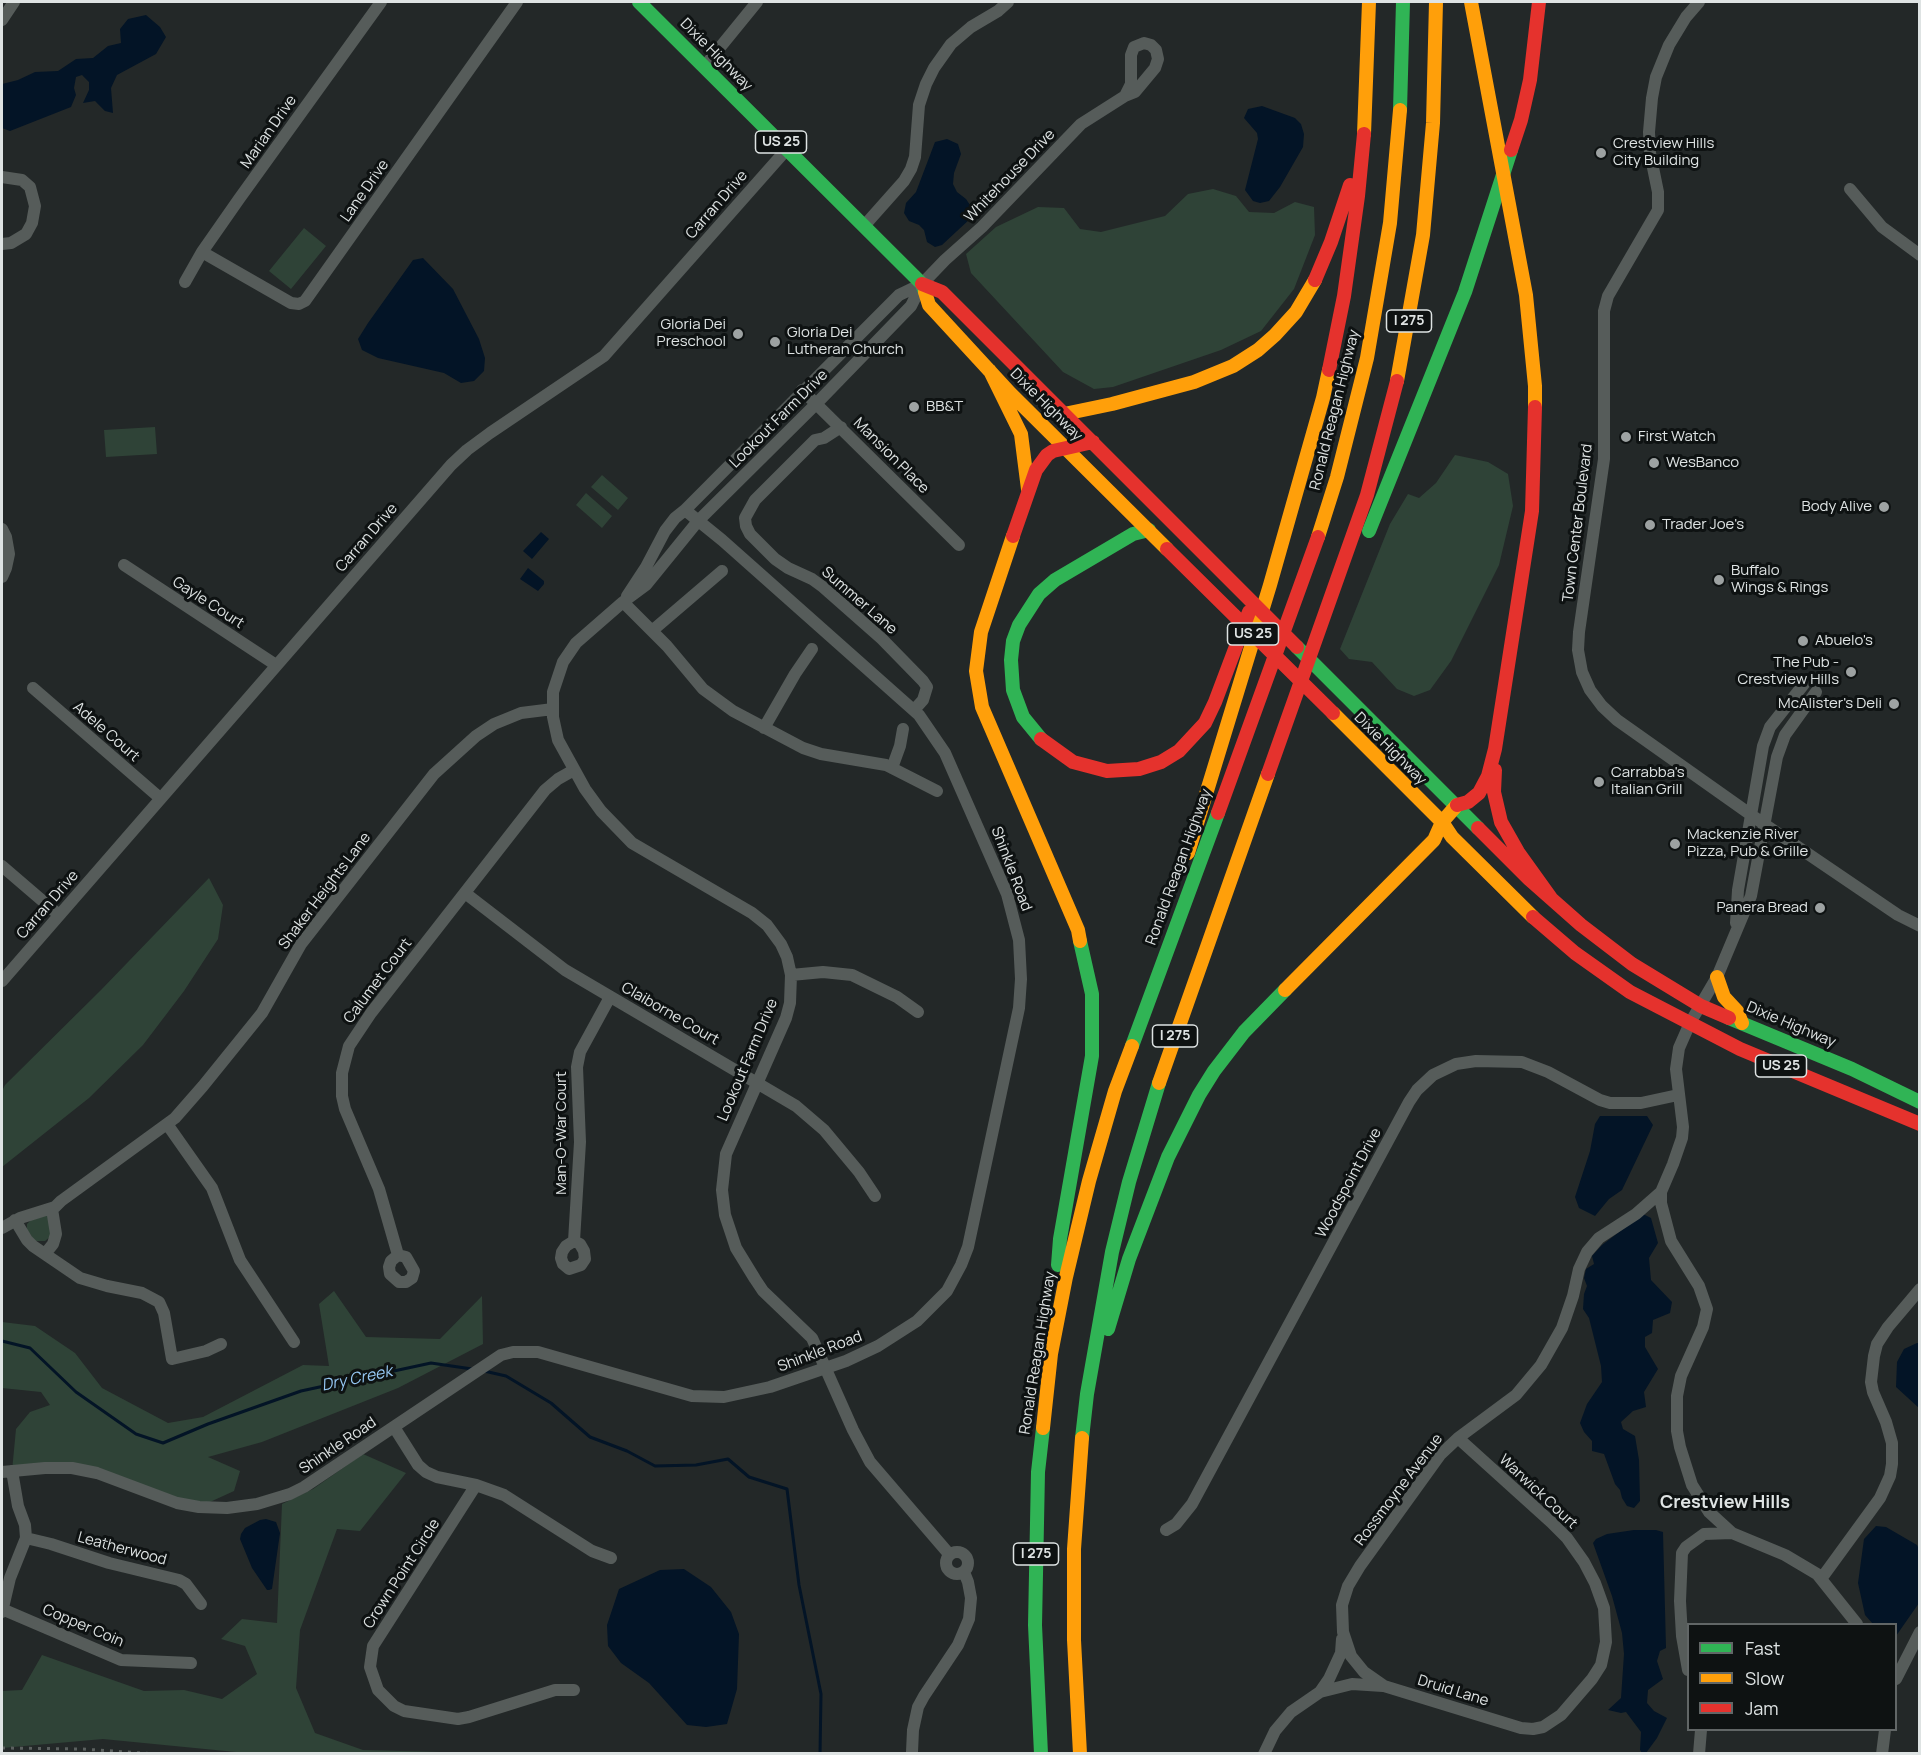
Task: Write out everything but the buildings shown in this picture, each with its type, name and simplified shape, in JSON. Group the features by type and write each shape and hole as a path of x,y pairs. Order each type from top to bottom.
{"main road":[{"name":"Dixie Highway","path":"639,2 864,225 921,285 929,305 1064,447 1442,822 1452,837 1510,896 1575,953 1630,992 1740,1049 1920,1124"},
{"path":"1149,530 1133,534 1055,580 1039,594 1026,611 1014,641 1011,674 1017,702 1032,730 1057,753 1089,768 1121,771 1139,769 1161,762 1179,751 1194,737 1205,723 1215,702 1234,650 1266,580 1289,515 1323,398 1344,296 1356,216 1366,108 1369,2"},
{"name":"Ronald Reagan Highway","path":"1041,1754 1035,1625 1038,1472 1051,1354 1065,1277 1115,1091 1293,607 1337,477 1358,400 1390,223 1399,128 1402,2"},
{"name":"I 275","path":"1080,1754 1074,1640 1074,1550 1080,1462 1091,1375 1112,1252 1129,1182 1159,1082 1367,495 1403,353 1422,236 1433,123 1436,2"},
{"path":"1472,2 1526,295 1535,386 1536,453 1532,511 1496,749 1494,792 1501,822 1523,860 1551,898"},
{"path":"1320,630 1343,599 1465,292 1521,120 1530,80 1539,2"},
{"path":"1064,414 1113,404 1215,375 1233,366 1275,335 1296,312 1318,273 1335,231 1362,144"},
{"name":"Dixie Highway","path":"921,285 942,292 1529,879 1581,926 1625,959 1701,1006 1852,1069 1920,1102"},
{"path":"990,371 1021,434 1028,490"},
{"path":"1051,1354 1060,1239 1092,1056 1092,994 1078,930 991,730 982,707 976,671 981,632 1036,470 1047,454 1064,447 1093,442"},
{"path":"1184,865 1246,662 1266,580"},
{"path":"1091,1375 1117,1304 1129,1259 1149,1203 1168,1157 1199,1095 1244,1032 1427,848 1434,840 1442,822 1456,806 1468,802 1484,788 1496,749"},
{"path":"1442,822 1454,828 1514,887 1611,968 1668,1002 1686,1007 1701,1006"},
{"path":"1150,992 1154,946"},
{"path":"1718,977 1724,997 1737,1011 1742,1023"}],"street":[{"path":"2,20 14,2"},
{"name":"Marian Drive","path":"185,282 202,252 381,2"},
{"name":"Lane Drive","path":"202,252 291,303 299,304 306,301 517,2"},
{"path":"704,67 757,2"},
{"path":"864,225 904,182 911,169 915,157 920,105 926,84 934,68 951,44 971,27 998,11 1008,2"},
{"name":"Town Center Boulevard","path":"1699,2 1686,17 1669,45 1654,87 1649,132 1650,153 1658,192 1658,210 1608,296 1604,311 1604,459 1578,650 1582,672 1590,690 1617,720 1764,824 1898,915 1920,926"},
{"name":"Whitehouse Drive","path":"921,285 986,223 1081,124 1125,96"},
{"name":"Carran Drive","path":"2,981 451,465 482,439 604,356 788,149"},
{"path":"2,177 22,180 30,187 35,206 32,223 26,234 11,243 2,244"},
{"path":"1850,189 1882,227 1920,255"},
{"name":"Lookout Farm Drive","path":"623,602 642,574 664,531 675,518 899,295 921,285"},
{"name":"Lookout Farm Drive","path":"912,1752 913,1730 918,1707 958,1645 969,1619 971,1598 964,1572 968,1562 965,1555 955,1551 949,1554 870,1462 812,1338 763,1290 755,1279 736,1248 724,1215 722,1184 726,1154 786,1018 790,1003 791,975 787,957 781,944 767,925 752,913 632,843 601,811 574,770 558,740 554,728 553,709 556,681 567,655 576,643 646,585 698,520 816,404 911,306 921,285"},
{"name":"Mansion Place","path":"802,390 959,545"},
{"name":"Summer Lane","path":"841,428 824,438 815,440 755,500 744,518 746,526 750,534 775,558 788,568 823,587 882,639 923,681 927,687 923,700 914,710"},
{"name":"Shinkle Road","path":"7,1472 72,1468 97,1473 177,1503 227,1508 257,1504 290,1494 328,1472 501,1355 513,1352 538,1352 692,1396 723,1397 742,1394 825,1369 878,1346 916,1321 939,1302 955,1279 968,1247 1019,1008 1021,979 1019,940 1007,894 945,753 914,710 685,510"},
{"path":"2,529 9,554 2,578"},
{"name":"Gayle Court","path":"124,565 276,665"},
{"path":"652,630 722,571"},
{"path":"623,602 652,630 703,689 733,711 803,748 821,754 873,762 892,768 937,791"},
{"path":"764,728 812,649"},
{"path":"1735,930 1738,890 1763,746 1770,727 1804,684"},
{"name":"Adele Court","path":"33,688 160,798"},
{"path":"1816,692 1785,735 1777,757 1751,896 1735,930 1718,977 1690,1023 1677,1055 1676,1069 1683,1127 1682,1138 1661,1192 1661,1203 1671,1241 1699,1286 1707,1309 1703,1327 1681,1376 1677,1396 1676,1418 1680,1447 1692,1485 1709,1512 1732,1533 1785,1555 1821,1579 1856,1623"},
{"name":"Shaker Heights Lane","path":"2,1228 15,1220 52,1209 175,1118 262,1013 301,944 434,774 476,736 494,724 521,713 553,709"},
{"path":"892,768 903,729"},
{"name":"Calumet Court","path":"398,1255 379,1189 345,1109 342,1096 343,1063 349,1046 365,1022 545,790 574,770"},
{"path":"2,866 59,915"},
{"name":"Claiborne Court","path":"465,893 565,970 796,1106 812,1119 859,1172 875,1196"},
{"path":"791,975 823,972 852,975 897,997 918,1012"},
{"name":"Man-O-War Court","path":"574,1241 580,1142 577,1067 580,1052 610,997"},
{"name":"Woodspoint Drive","path":"1166,1530 1176,1524 1192,1504 1409,1102 1417,1090 1433,1075 1456,1064 1466,1062 1522,1062 1548,1072 1610,1103 1641,1102 1678,1095"},
{"path":"166,1124 212,1188 240,1260 294,1342"},
{"name":"Rossmoyne Avenue","path":"1320,1692 1341,1653 1342,1605 1354,1576 1440,1455 1458,1437 1516,1395 1541,1365 1562,1328 1587,1252 1599,1238 1636,1214 1661,1192"},
{"path":"45,1254 53,1244 56,1234 52,1209"},
{"path":"15,1220 27,1240 85,1280 142,1293 159,1302 164,1313 172,1359 221,1344"},
{"path":"1821,1579 1880,1498 1890,1476 1892,1443 1873,1392 1872,1368 1882,1335 1920,1289"},
{"path":"394,1427 418,1466 426,1472 504,1495 592,1551 611,1558"},
{"name":"Warwick Court","path":"1458,1437 1567,1538 1584,1562 1604,1608 1606,1642 1601,1665 1561,1715 1544,1727"},
{"path":"2,1610 10,1578 26,1538 25,1525 7,1472"},
{"name":"Crown Point Circle","path":"476,1485 373,1646 370,1667 378,1690 394,1706 404,1711 447,1719 469,1717 555,1690 574,1690"},
{"path":"1687,1660 1682,1636 1680,1563 1686,1547 1704,1534 1709,1525 1709,1512"},
{"path":"1704,1534 1732,1533"},
{"name":"Leatherwood","path":"26,1538 109,1563 179,1580 186,1584 201,1604"},
{"name":"Copper Coin","path":"2,1610 121,1660 191,1663"},
{"name":"Rossmoyne Avenue","path":"1343,1632 1351,1656 1359,1666"},
{"path":"1897,1677 1920,1632"},
{"name":"Druid Lane","path":"1359,1666 1384,1686 1521,1728 1544,1727"},
{"name":"Rossmoyne Avenue","path":"1264,1754 1275,1731 1291,1712 1320,1692 1352,1684 1384,1686"},
{"path":"1700,1754 1701,1731"},
{"path":"1882,1754 1885,1731"}],"green space":[{"path":"1213,189 1236,196 1249,212 1274,213 1295,202 1314,207 1315,235 1294,289 1261,331 1221,350 1113,387 1094,389 1063,372 971,273 966,254 996,227 1038,207 1064,208 1080,229 1101,232 1165,216 1188,194"},
{"path":"304,228 326,246 291,289 269,271"},
{"path":"155,427 157,454 106,457 104,430"},
{"path":"1455,455 1488,462 1508,474 1513,506 1499,565 1451,661 1430,690 1414,696 1397,689 1372,662 1349,659 1340,649 1390,524 1408,494 1419,498 1436,483"},
{"path":"602,475 628,498 618,510 591,487"},
{"path":"586,493 612,516 602,528 576,505"},
{"path":"209,878 223,905 218,939 184,991 143,1045 89,1098 2,1167 2,1091 5,1085"},
{"path":"49,1216 51,1236 45,1241 35,1241 27,1230 27,1224 31,1220"},
{"path":"334,1291 366,1337 440,1339 482,1296 483,1344 398,1388 262,1442 208,1457 240,1471 234,1491 199,1507 97,1473 12,1471 16,1429 30,1412 50,1405 41,1392 2,1388 2,1322 35,1326 75,1353 102,1388 168,1423 203,1417 303,1365 329,1366 319,1304"},
{"path":"363,1454 406,1473 360,1531 337,1529 300,1630 296,1688 315,1733 363,1750 441,1753 256,1754 103,1739 2,1748 2,1691 22,1690 42,1655 144,1691 184,1690 222,1699 257,1674 245,1646 221,1639 242,1619 277,1623 282,1504 313,1489"}],"water":[{"path":"146,15 160,27 166,37 156,54 117,75 111,88 113,113 105,111 95,101 83,103 89,90 89,82 82,75 76,77 74,88 76,95 71,107 10,131 2,128 2,84 35,72 58,71 76,59 93,58 108,46 121,43 120,29 128,19"},
{"path":"1262,106 1295,118 1301,124 1304,134 1303,147 1280,187 1269,201 1260,203 1253,201 1245,190 1258,139 1257,133 1244,118 1248,109"},
{"path":"947,139 958,144 961,154 954,173 953,184 957,192 972,208 971,218 942,245 935,247 927,242 924,230 909,221 904,213 906,203 916,192 935,142"},
{"path":"423,258 453,289 479,339 485,358 484,371 474,381 461,383 444,373 378,358 362,350 358,339 368,323 413,260"},
{"path":"541,532 549,539 532,559 523,551"},
{"path":"528,568 544,581 538,591 520,579"},
{"path":"1600,1116 1647,1116 1653,1125 1622,1190 1609,1199 1595,1216 1579,1208 1575,1197 1590,1151 1595,1124"},
{"path":"1643,1214 1651,1218 1658,1243 1649,1258 1651,1280 1672,1302 1670,1313 1653,1320 1652,1333 1645,1337 1645,1347 1658,1369 1644,1392 1646,1407 1633,1411 1621,1422 1623,1429 1635,1436 1639,1460 1640,1501 1634,1508 1627,1506 1622,1498 1604,1454 1592,1451 1592,1441 1580,1423 1587,1404 1602,1382 1601,1366 1589,1318 1583,1309 1587,1286 1584,1278 1586,1269 1594,1264 1592,1256 1602,1245"},
{"path":"1920,1343 1919,1408 1896,1387 1897,1362 1904,1349"},
{"path":"266,1519 276,1522 280,1533 272,1589 269,1590 252,1568 240,1539 245,1528"},
{"path":"1876,1526 1886,1527 1917,1545 1919,1549 1919,1603 1897,1635 1897,1623 1872,1623 1865,1615 1858,1583 1864,1539"},
{"path":"1634,1530 1663,1532 1666,1648 1660,1651 1657,1661 1663,1679 1648,1690 1647,1703 1654,1711 1667,1718 1646,1753 1640,1750 1641,1732 1626,1712 1608,1710 1621,1698 1624,1654 1622,1633 1612,1596 1593,1543 1607,1534"},
{"path":"684,1569 711,1587 731,1612 739,1634 737,1689 727,1724 706,1727 687,1725 649,1683 621,1663 608,1646 607,1625 619,1589 660,1570"}],"waterway":[{"name":"Dry Creek","path":"2,1341 30,1348 76,1392 136,1434 163,1443 208,1424 301,1391 431,1363 472,1369"},
{"path":"484,1371 506,1376 551,1403 590,1437 627,1451 655,1466 696,1465 728,1459 749,1477 787,1489 799,1585 821,1694 820,1754"}],"railway":[{"path":"2,1748 82,1749 157,1754"}],"traffic: fast":[{"path":"639,2 922,284 925,292"},
{"path":"1400,110 1403,2"},
{"path":"1369,531 1465,292 1511,150"},
{"path":"1041,739 1023,717 1013,690 1011,660 1013,641 1019,625 1039,594 1055,580 1133,534 1149,530"},
{"path":"1297,647 1478,828"},
{"path":"1132,1046 1218,813"},
{"path":"1058,1265 1060,1239 1092,1056 1092,994 1080,941"},
{"path":"1108,1329 1129,1259 1168,1157 1199,1095 1244,1032 1285,990"},
{"path":"1729,1018 1852,1069 1920,1102"},
{"path":"1082,1438 1087,1394 1112,1252 1129,1182 1159,1083"},
{"path":"1041,1754 1035,1625 1038,1472 1043,1428"}],"traffic: slow":[{"path":"1364,134 1369,2"},
{"path":"1397,381 1423,235 1433,123 1436,2"},
{"path":"1471,2 1526,295 1535,407"},
{"path":"1318,537 1337,477 1367,358 1390,223 1400,110"},
{"path":"1064,414 1194,382 1233,366 1258,350 1275,335 1296,312 1315,280"},
{"path":"925,292 929,305 1010,393 1167,549"},
{"path":"1188,853 1270,585 1329,370"},
{"path":"990,371 1021,434 1028,489"},
{"path":"1013,536 981,632 976,671 982,707 1078,930 1080,941"},
{"path":"1333,713 1442,822 1452,837 1533,917"},
{"path":"1159,1083 1268,774"},
{"path":"1285,990 1434,840 1442,822 1457,805"},
{"path":"1717,977 1724,997 1737,1011 1742,1023"},
{"path":"1043,1428 1051,1354 1066,1277 1089,1181 1115,1091 1132,1046"},
{"path":"1080,1754 1074,1640 1074,1549 1082,1438"}],"traffic: jam":[{"path":"1511,150 1530,80 1539,2"},
{"path":"1329,370 1344,296 1364,134"},
{"path":"1315,280 1331,242 1350,185"},
{"path":"922,284 942,292 1297,647"},
{"path":"1268,774 1367,495 1397,381"},
{"path":"1457,805 1468,802 1479,793 1488,776 1495,749 1532,511 1535,407"},
{"path":"1013,536 1036,470 1047,455 1053,451 1093,442"},
{"path":"1218,813 1318,537"},
{"path":"1167,549 1333,713"},
{"path":"1041,739 1073,762 1107,771 1139,769 1161,762 1179,751 1205,723 1249,612"},
{"path":"1495,770 1494,792 1501,822 1518,852 1551,898"},
{"path":"1478,828 1529,879 1581,925 1632,964 1701,1006 1729,1018"},
{"path":"1533,917 1575,953 1630,992 1740,1049 1920,1124"}],"place":[{"name":"Crestview Hills City Building","path":"1601,153"},
{"name":"Gloria Dei Preschool","path":"738,334"},
{"name":"Gloria Dei Lutheran Church","path":"775,342"},
{"name":"BB&T","path":"914,407"},
{"name":"First Watch","path":"1626,437"},
{"name":"WesBanco","path":"1654,463"},
{"name":"Body Alive","path":"1884,507"},
{"name":"Trader Joe's","path":"1650,525"},
{"name":"Buffalo Wings & Rings","path":"1719,580"},
{"name":"Abuelo's","path":"1803,641"},
{"name":"The Pub - Crestview Hills","path":"1851,672"},
{"name":"McAlister's Deli","path":"1894,704"},
{"name":"Carrabba's Italian Grill","path":"1599,782"},
{"name":"Mackenzie River Pizza, Pub & Grille","path":"1675,844"},
{"name":"Panera Bread","path":"1820,908"}],"district":[{"name":"Crestview Hills","path":"1725,1503"}]}
